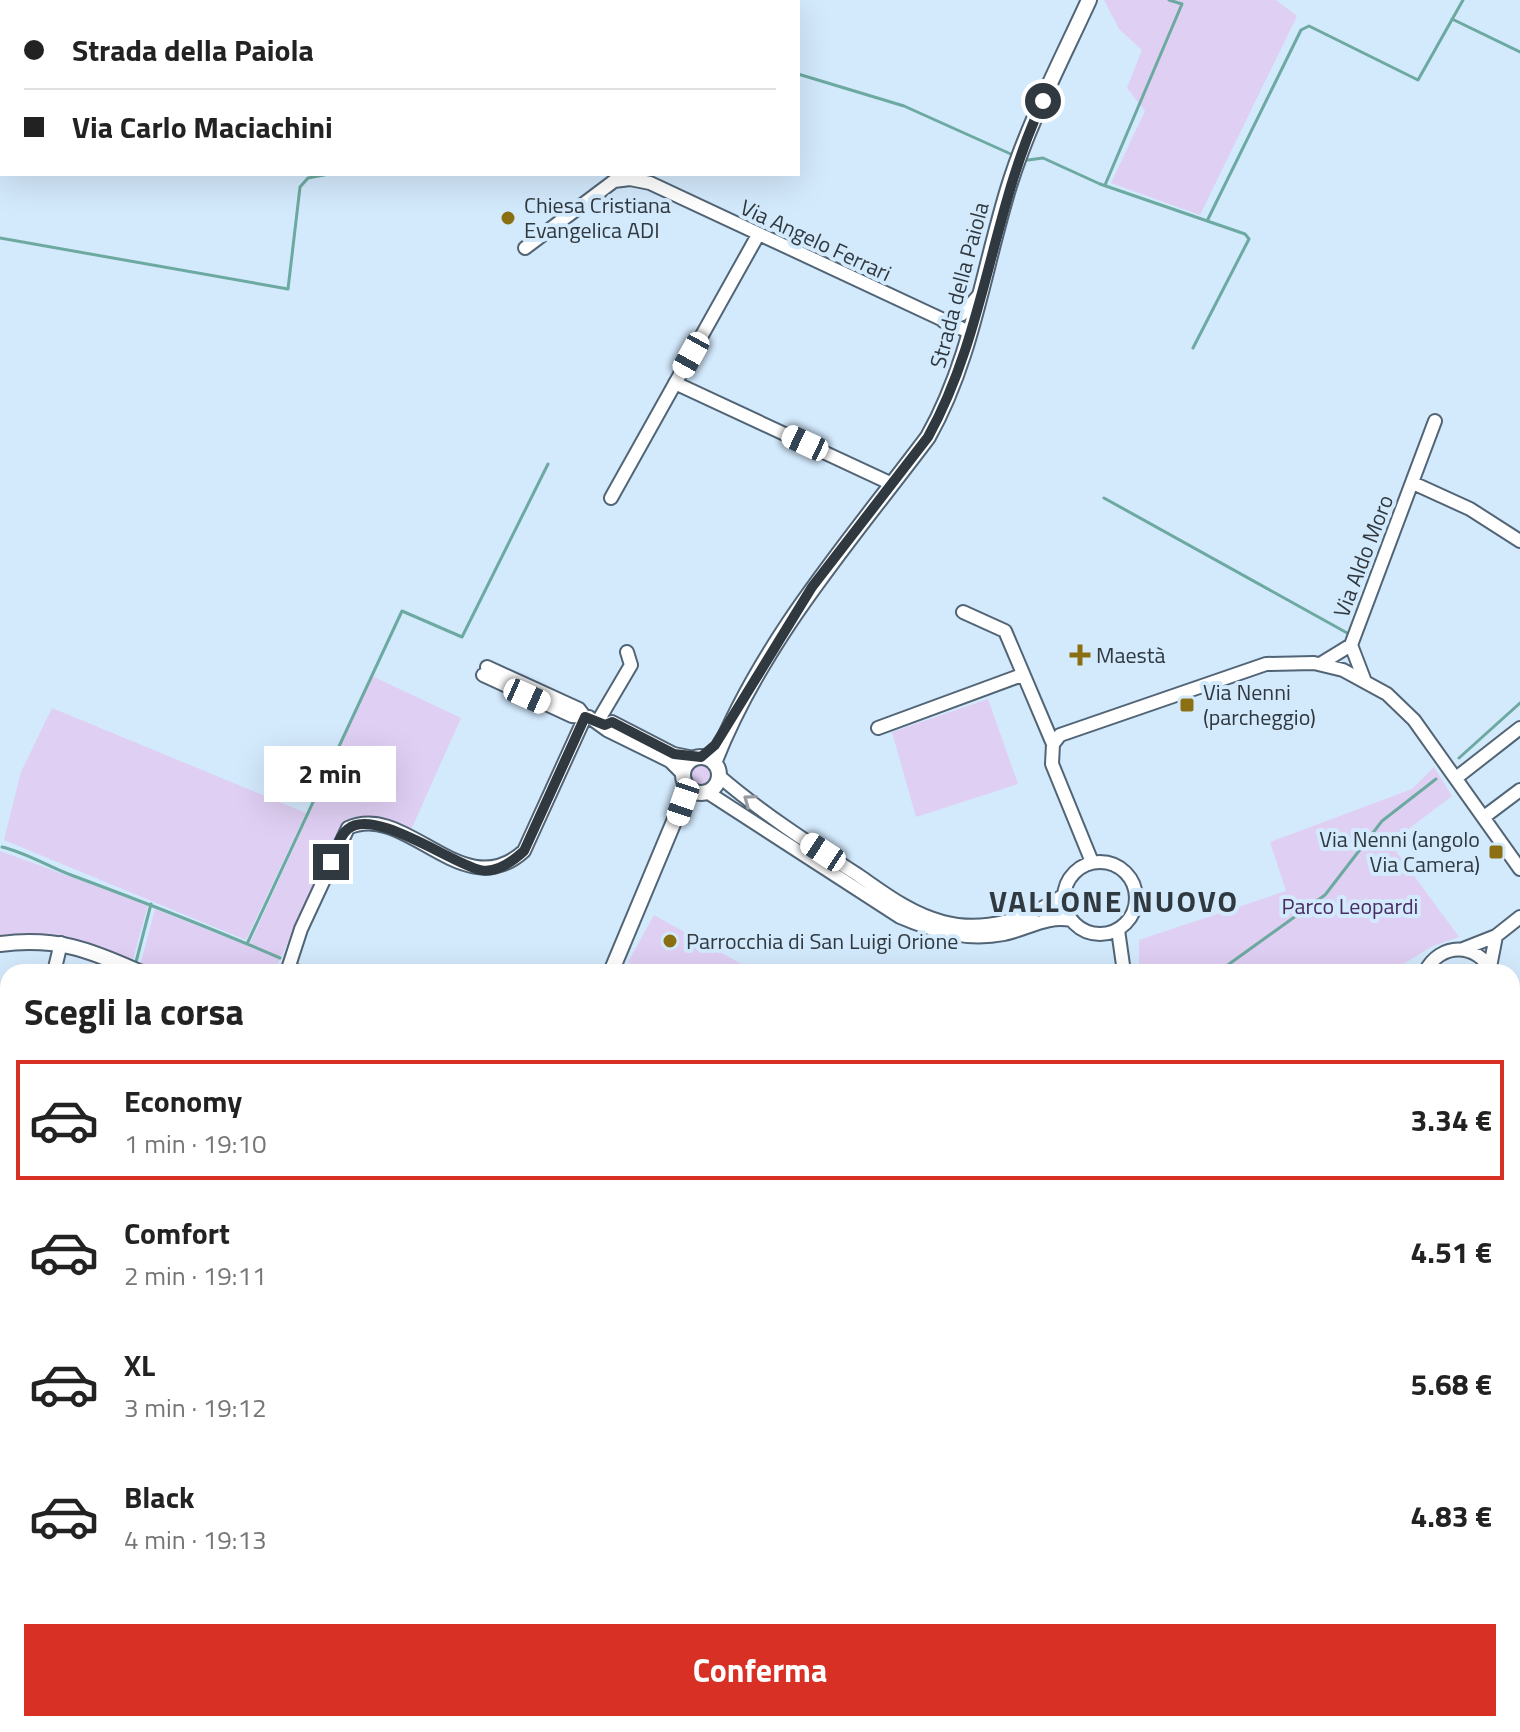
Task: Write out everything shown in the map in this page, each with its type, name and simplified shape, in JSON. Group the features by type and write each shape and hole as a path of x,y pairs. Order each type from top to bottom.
{"street":[{"name":"Strada della Paiola","path":"707,763 812,587 892,484 943,410 969,332 1023,142 1089,0"},
{"name":"Via Angelo Ferrari","path":"525,248 614,181 630,179 650,183 969,332"},
{"path":"611,498 758,235"},
{"path":"943,321 962,314 980,294"},
{"path":"675,383 892,484"},
{"name":"Via Aldo Moro","path":"1320,664 1351,645 1435,421"},
{"name":"Via Aldo Moro","path":"1413,483 1470,509 1520,541"},
{"path":"963,612 1005,631 1053,744 1052,764 1092,862"},
{"name":"Via Aldo Moro","path":"1351,645 1364,679"},
{"path":"290,964 301,929 348,828 361,822 381,826 480,870 512,862 524,851 596,721 631,665 627,652"},
{"path":"1053,744 1060,735 1266,664 1320,664 1364,679 1387,694 1414,720 1487,815 1520,869"},
{"path":"485,671 579,709 607,730 670,761 699,791 900,917 923,927 951,936 979,937 1005,934 1058,917 1071,920 1092,934 1118,930 1135,911 1134,885 1117,866 1092,862 1073,874 1064,895 1033,913 986,926 943,922 907,907 763,811 707,763 674,754 612,722 596,721"},
{"path":"878,728 1022,675"},
{"path":"1456,778 1520,728"},
{"path":"682,773 687,762 707,763"},
{"path":"614,964 676,823 699,791 717,782 707,763"},
{"path":"1487,815 1520,790"},
{"path":"1064,895 1071,920"},
{"path":"1431,964 1438,955 1496,936 1520,917"},
{"path":"1118,930 1123,964"},
{"path":"1492,964 1496,936"},
{"path":"0,944 43,940 94,952 121,964"},
{"path":"56,964 61,943"},
{"path":"1463,949 1479,955 1486,964"},
{"path":"96,1732 115,1732"}],"green space":[{"path":"1104,0 1276,0 1297,16 1200,215 1111,183 1145,111 1127,88 1142,50 1119,29"},
{"path":"372,676 461,718 410,832 357,816 344,822 278,964 141,964 155,909 249,946"},
{"path":"988,699 1018,784 916,817 892,732"},
{"path":"52,708 306,813 246,940 4,840 21,772"},
{"path":"700,765 708,768 711,776 708,784 700,787 692,784 689,776 692,768"},
{"name":"Parco Leopardi","path":"1434,767 1452,796 1390,843 1459,937 1433,946 1403,964 1139,964 1139,940 1286,891 1270,842 1412,789"},
{"path":"0,851 148,905 132,963 59,937 0,940"},
{"name":"Parrocchia di San Luigi Orione","path":"654,915 741,964 632,964 628,962"}],"waterway":[{"path":"1105,185 1182,4 1169,0"},
{"path":"1208,219 1301,30 1309,26 1418,80 1463,0"},
{"path":"1452,19 1520,52"},
{"path":"800,75 904,106 1013,155"},
{"path":"1028,160 1043,158 1100,184 1245,234 1249,239 1193,348"},
{"path":"0,238 288,289 300,187 308,178 318,176"},
{"path":"247,944 402,611 462,637 548,464"},
{"path":"1104,498 1349,634"},
{"path":"1459,758 1520,703"},
{"path":"1229,964 1325,895 1382,821 1436,779"},
{"path":"2,847 280,958"},
{"path":"136,962 151,904"}],"place":[{"name":"Chiesa Cristiana Evangelica ADI","path":"508,218"},
{"name":"Maestà","path":"1080,655"},
{"name":"Via Nenni (parcheggio)","path":"1187,705"},
{"name":"Via Nenni (angolo Via Camera)","path":"1496,852"},
{"name":"Parrocchia di San Luigi Orione","path":"670,941"}],"district":[{"name":"VALLONE NUOVO","path":"1114,902"}],"route":[{"path":"331,862 348,828 361,822 381,826 480,870 492,870 512,862 524,851 585,717 605,725 612,722 674,754 701,757 715,745 812,587 928,437 943,410 961,362 1023,142 1043,101"}]}
